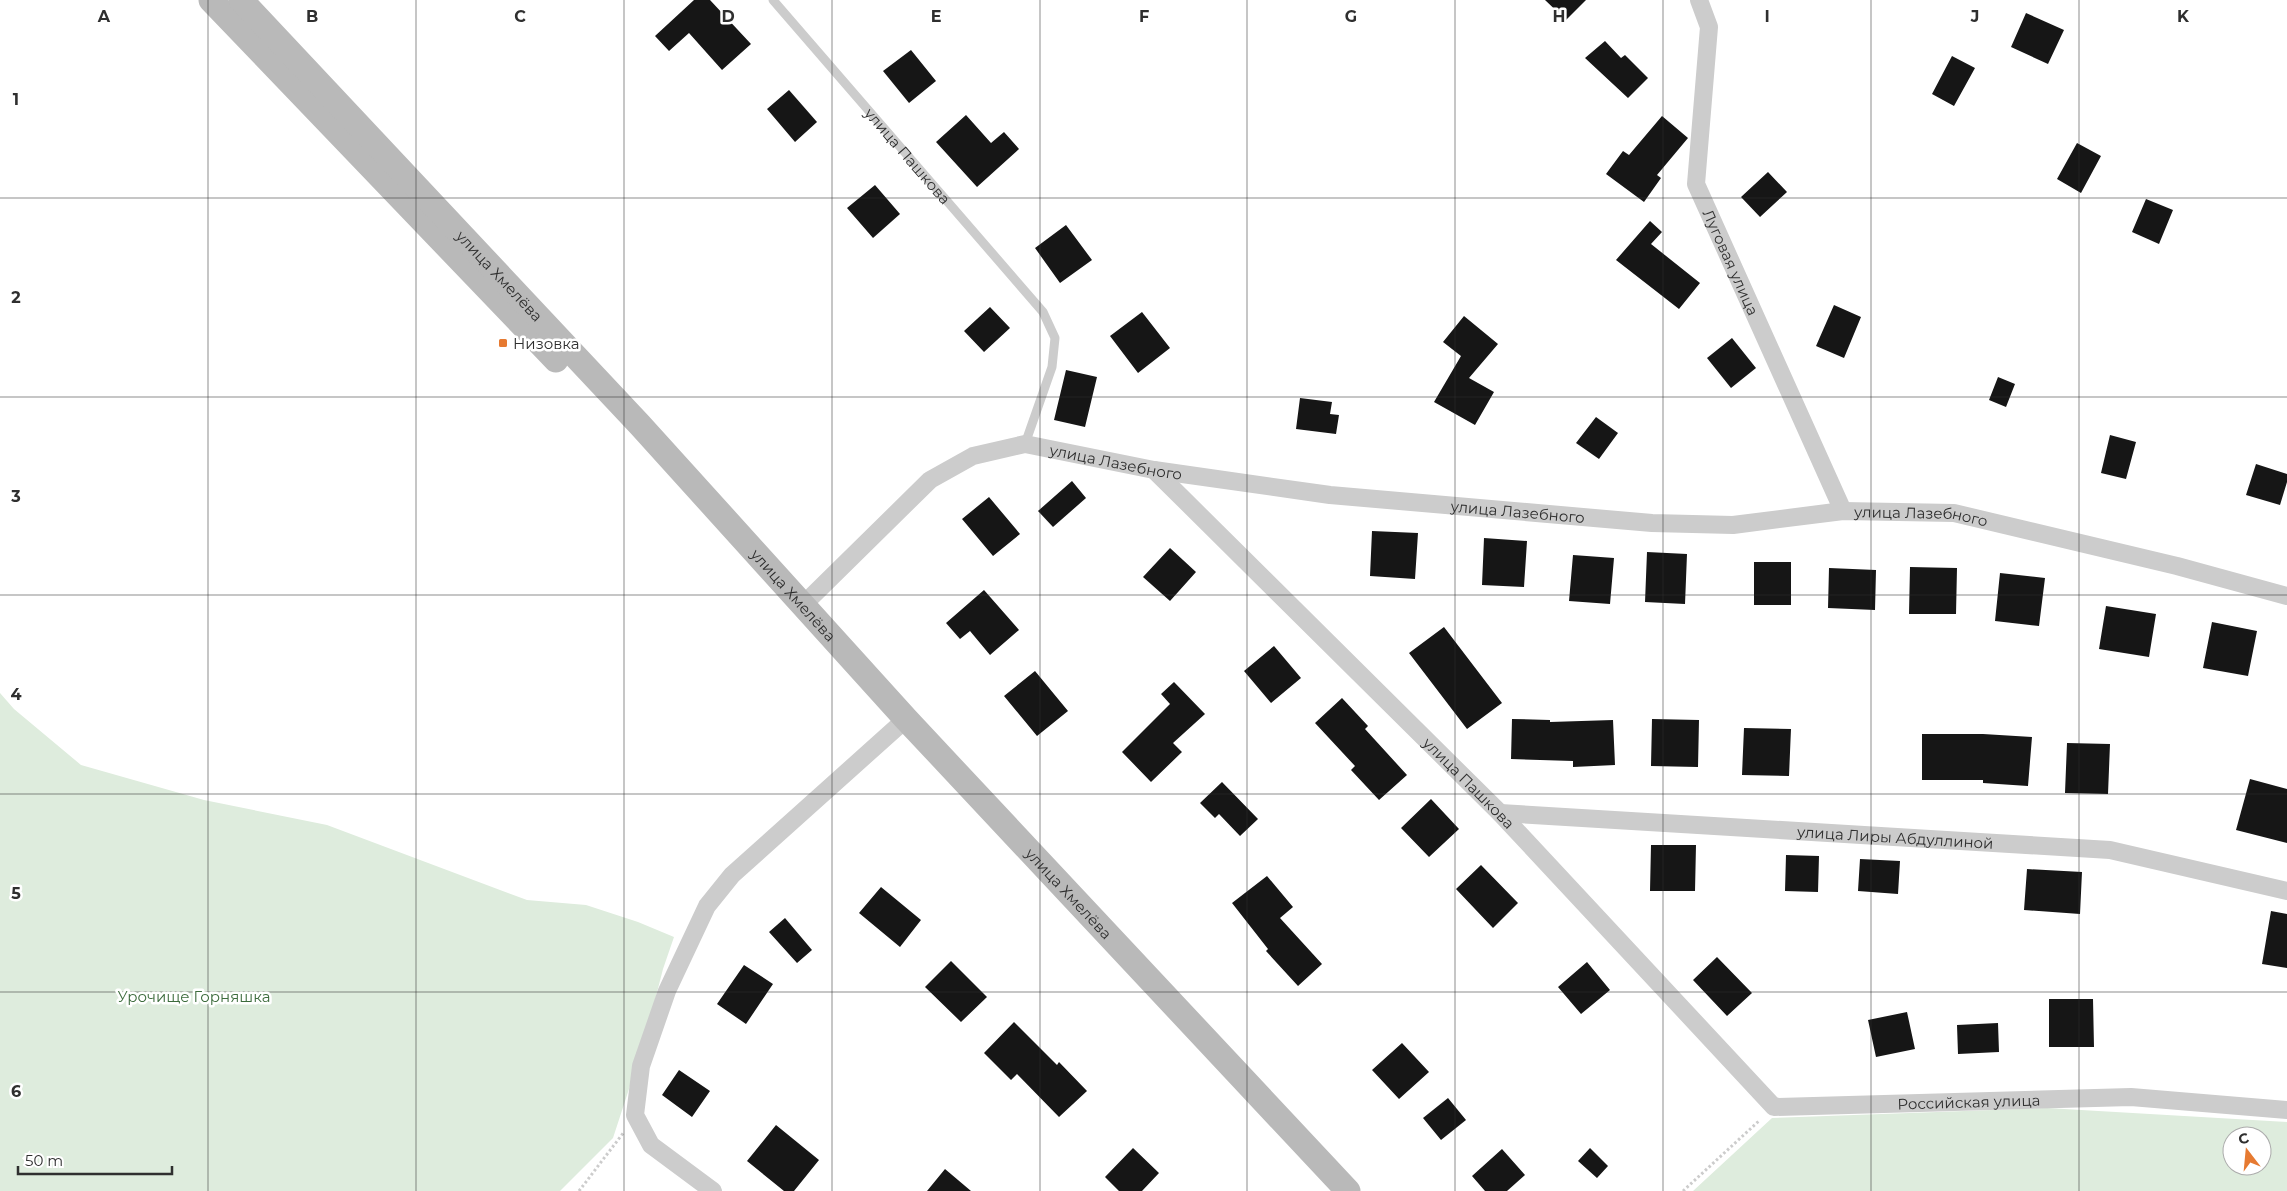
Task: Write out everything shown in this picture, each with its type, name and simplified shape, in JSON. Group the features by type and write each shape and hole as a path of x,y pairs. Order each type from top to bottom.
{"main road":[{"path":"211,0 434,235 682,490 802,606"},
{"name":"улица Хмелёва","path":"241,0 640,425 906,719 1348,1191"}],"street":[{"name":"Луговая улица","path":"1699,0 1709,27 1696,184 1843,511"},
{"name":"улица Лазебного","path":"802,606 930,480 973,456 1025,444 1154,470 1330,496 1652,523 1733,525 1843,511 1954,513 2177,566 2287,596"},
{"name":"улица Пашкова","path":"1154,470 1500,812 1774,1107"},
{"path":"713,1191 651,1145 636,1115 641,1066 667,991 707,906 732,875 906,719"},
{"name":"улица Лиры Абдуллиной","path":"1500,812 2110,850 2287,891"},
{"name":"Российская улица","path":"1774,1107 2131,1097 2287,1110"}],"lane":[{"name":"улица Пашкова","path":"773,0 1044,312 1055,338 1052,367 1025,444"}],"path":[{"path":"1684,1191 1774,1107"},
{"path":"579,1191 636,1115"}],"green space":[{"name":"Урочище Горняшка","path":"0,693 14,709 81,765 204,800 327,825 527,900 586,905 638,922 674,937 663,969 644,1043 613,1138 560,1191 0,1191"},
{"path":"2047,1108 2287,1122 2287,1191 1693,1191 1772,1118"}],"building":[{"path":"694,0 710,0 751,44 722,70 689,33 669,51 655,36"},
{"path":"1545,0 1586,0 1566,20"},
{"path":"2026,13 2064,30 2048,64 2011,47"},
{"path":"1605,41 1621,58 1625,55 1648,78 1628,98 1585,58"},
{"path":"911,50 936,81 909,103 883,71"},
{"path":"1952,56 1975,68 1954,106 1932,94"},
{"path":"789,90 817,122 795,142 767,109"},
{"path":"966,115 991,143 1004,132 1019,149 977,187 936,142"},
{"path":"1662,116 1688,138 1657,175 1661,178 1644,202 1606,174 1623,151 1629,155"},
{"path":"2077,143 2101,156 2081,193 2057,179"},
{"path":"1768,172 1787,192 1760,217 1741,197"},
{"path":"875,185 900,214 873,238 847,208"},
{"path":"2146,199 2173,210 2159,244 2132,232"},
{"path":"1650,221 1662,232 1651,244 1700,283 1679,309 1616,260"},
{"path":"1066,225 1092,260 1060,283 1035,248"},
{"path":"1834,305 1861,317 1844,358 1816,346"},
{"path":"990,307 1010,328 984,352 964,331"},
{"path":"1142,312 1170,348 1138,373 1110,336"},
{"path":"1464,316 1498,344 1469,378 1494,392 1475,425 1434,402 1461,356 1443,342"},
{"path":"1732,338 1756,368 1731,388 1707,358"},
{"path":"1066,370 1097,377 1085,427 1054,420"},
{"path":"1998,377 2015,384 2006,407 1989,400"},
{"path":"1300,398 1332,402 1330,414 1339,415 1336,434 1296,429"},
{"path":"1596,417 1618,433 1599,459 1576,443"},
{"path":"2110,435 2136,442 2126,479 2101,473"},
{"path":"2256,464 2287,474 2287,482 2280,505 2246,495"},
{"path":"1072,481 1086,498 1053,527 1038,511"},
{"path":"989,497 1020,534 993,556 962,519"},
{"path":"1372,531 1418,533 1415,579 1370,576"},
{"path":"1484,538 1527,541 1524,587 1482,585"},
{"path":"1170,548 1196,572 1170,601 1143,577"},
{"path":"1647,552 1687,554 1685,604 1645,602"},
{"path":"1573,555 1614,558 1610,604 1569,601"},
{"path":"1754,562 1791,562 1791,605 1754,605"},
{"path":"1910,567 1957,568 1956,614 1909,614"},
{"path":"1829,568 1876,570 1875,610 1828,608"},
{"path":"2000,573 2045,578 2039,626 1995,621"},
{"path":"984,590 1019,630 990,655 970,631 960,639 946,623"},
{"path":"2106,606 2156,614 2149,657 2099,649"},
{"path":"2212,622 2257,631 2248,676 2203,668"},
{"path":"1444,627 1502,703 1467,729 1409,653"},
{"path":"1274,646 1301,678 1271,703 1244,671"},
{"path":"1035,671 1068,711 1037,736 1004,696"},
{"path":"1174,682 1205,714 1173,743 1182,752 1151,782 1122,752 1170,704 1161,694"},
{"path":"1342,698 1368,726 1365,729 1407,775 1379,800 1351,770 1355,766 1315,723"},
{"path":"1512,719 1550,720 1550,722 1613,720 1615,765 1573,767 1573,761 1511,759"},
{"path":"1652,719 1699,720 1698,767 1651,766"},
{"path":"1744,728 1791,729 1789,776 1742,775"},
{"path":"1922,734 1983,734 2032,737 2028,786 1983,783 1983,780 1922,780"},
{"path":"2067,743 2110,744 2108,794 2065,793"},
{"path":"2250,779 2287,789 2287,843 2236,830"},
{"path":"1222,782 1258,819 1240,836 1219,814 1215,818 1200,803"},
{"path":"1431,799 1459,829 1429,857 1401,828"},
{"path":"1651,845 1696,845 1695,891 1650,891"},
{"path":"1786,855 1819,856 1818,892 1785,891"},
{"path":"1860,859 1900,861 1898,894 1858,891"},
{"path":"1481,865 1518,903 1493,928 1456,889"},
{"path":"2027,869 2082,872 2080,914 2024,910"},
{"path":"1267,876 1293,907 1280,918 1322,964 1298,986 1266,951 1268,949 1232,903"},
{"path":"881,887 921,920 900,947 859,913"},
{"path":"2271,911 2287,914 2287,968 2262,964"},
{"path":"785,918 812,950 797,963 769,932"},
{"path":"1717,957 1752,993 1727,1016 1693,980"},
{"path":"951,961 987,997 961,1022 925,987"},
{"path":"1587,962 1610,990 1581,1014 1558,987"},
{"path":"744,965 773,984 746,1024 717,1004"},
{"path":"2049,999 2093,999 2094,1047 2049,1047"},
{"path":"1907,1012 1915,1049 1876,1057 1868,1020"},
{"path":"1014,1022 1057,1065 1059,1062 1087,1091 1059,1117 1017,1074 1011,1080 984,1053"},
{"path":"1998,1023 1999,1052 1958,1054 1957,1025"},
{"path":"1402,1043 1429,1072 1399,1099 1372,1070"},
{"path":"679,1070 710,1091 692,1117 662,1095"},
{"path":"1448,1098 1466,1120 1441,1140 1423,1118"},
{"path":"776,1125 819,1160 794,1191 784,1191 747,1161"},
{"path":"1133,1148 1159,1173 1142,1191 1119,1191 1105,1177"},
{"path":"1590,1148 1608,1166 1597,1178 1578,1161"},
{"path":"1502,1149 1525,1175 1507,1191 1485,1191 1472,1176"},
{"path":"945,1169 971,1191 927,1191"}],"place":[{"name":"Низовка","path":"503,343"}]}
